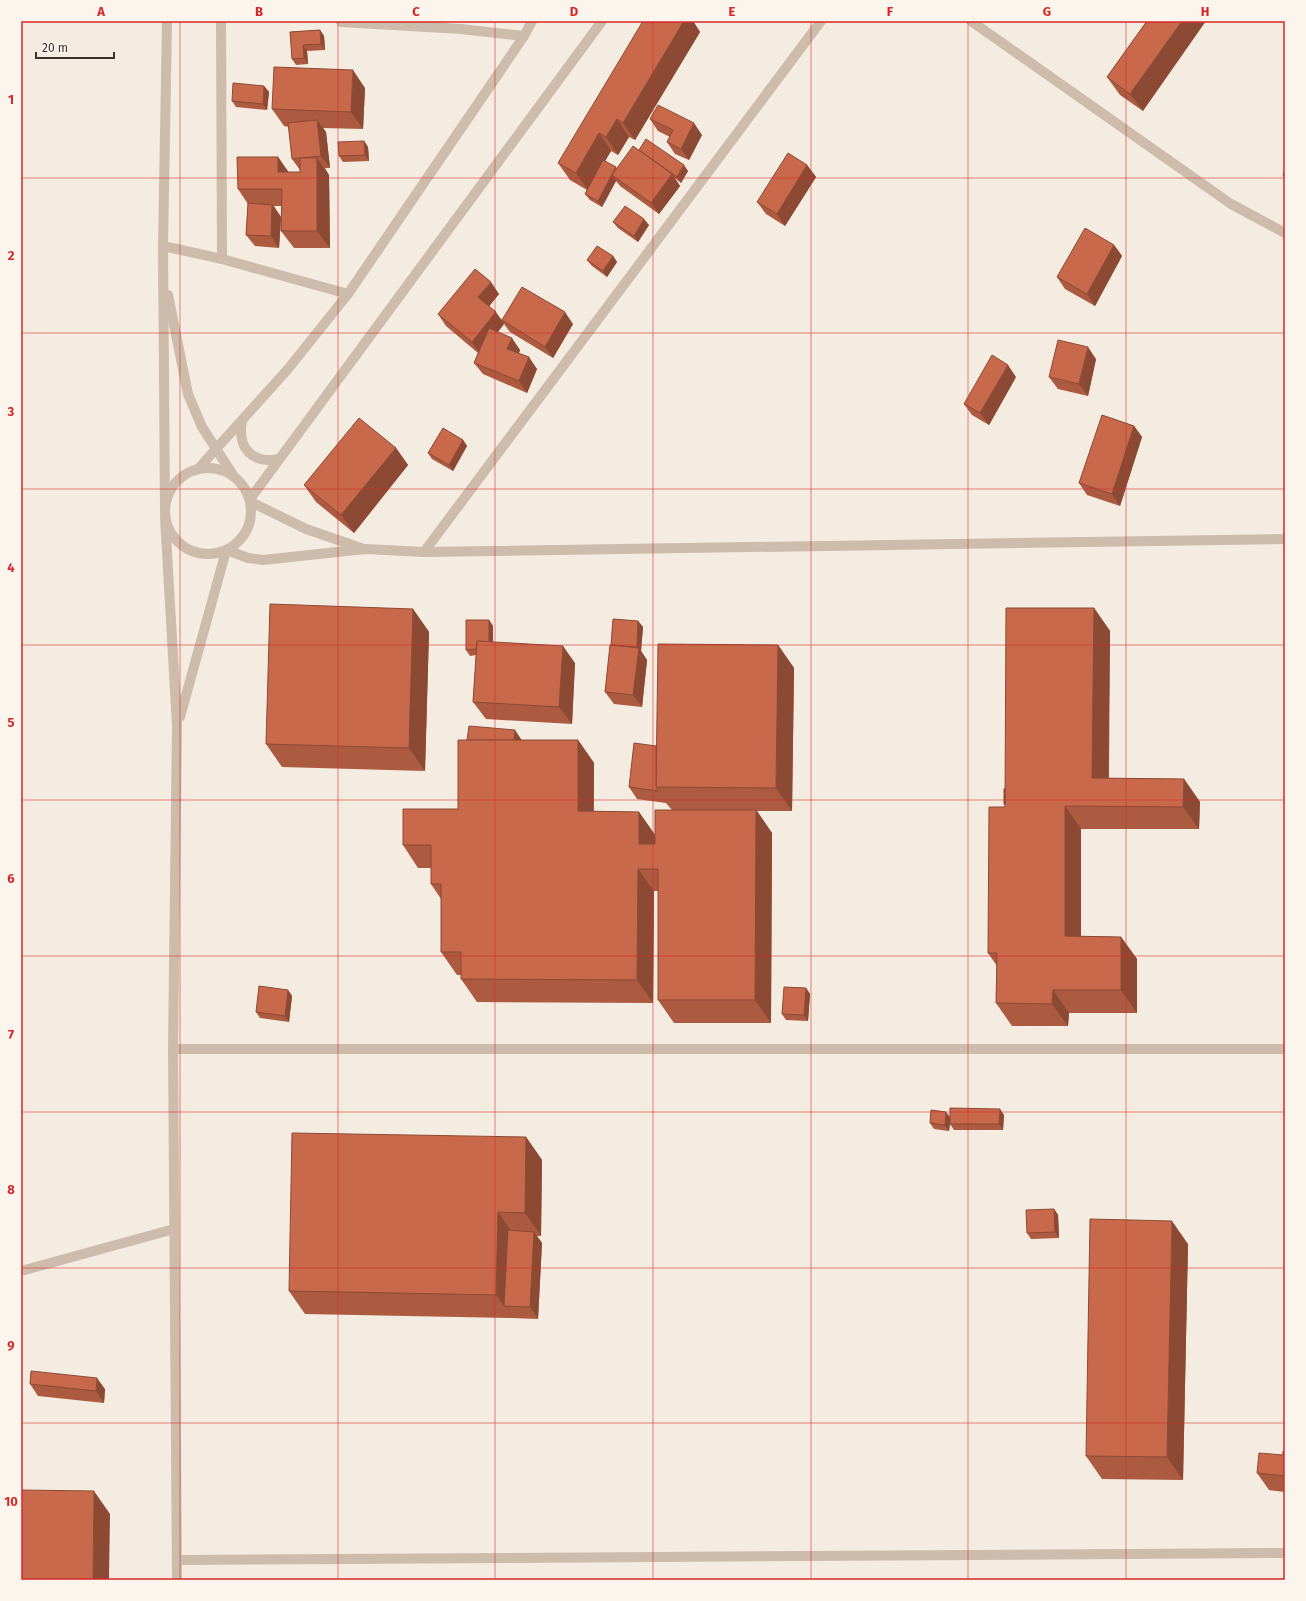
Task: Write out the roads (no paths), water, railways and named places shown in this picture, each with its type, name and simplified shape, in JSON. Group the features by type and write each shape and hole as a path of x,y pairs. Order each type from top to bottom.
{"street":[{"path":"167,21 163,246 165,513 177,725 174,1049 177,1580"},
{"path":"221,21 222,259"},
{"path":"198,469 288,369 348,294 524,36 532,21"},
{"path":"250,500 602,21"},
{"path":"424,552 821,21"},
{"path":"971,21 1232,204 1285,233"},
{"path":"341,22 461,25 524,36"},
{"path":"163,246 222,259 348,294"},
{"path":"164,270 188,394 202,427 233,476 246,490 250,500 252,516 248,530 239,542 226,551 213,555 200,554 188,550 177,542 170,530 165,513 168,495 175,483 186,474 198,469 210,468 222,470 233,476"},
{"path":"242,421 241,440 252,455 260,460 270,461 279,459"},
{"path":"250,500 306,529 365,549"},
{"path":"226,551 248,558 263,560 365,549 424,552 1285,539"},
{"path":"177,725 226,551"},
{"path":"174,1049 1285,1049"},
{"path":"21,1271 174,1229"},
{"path":"177,1560 1285,1553"}]}
